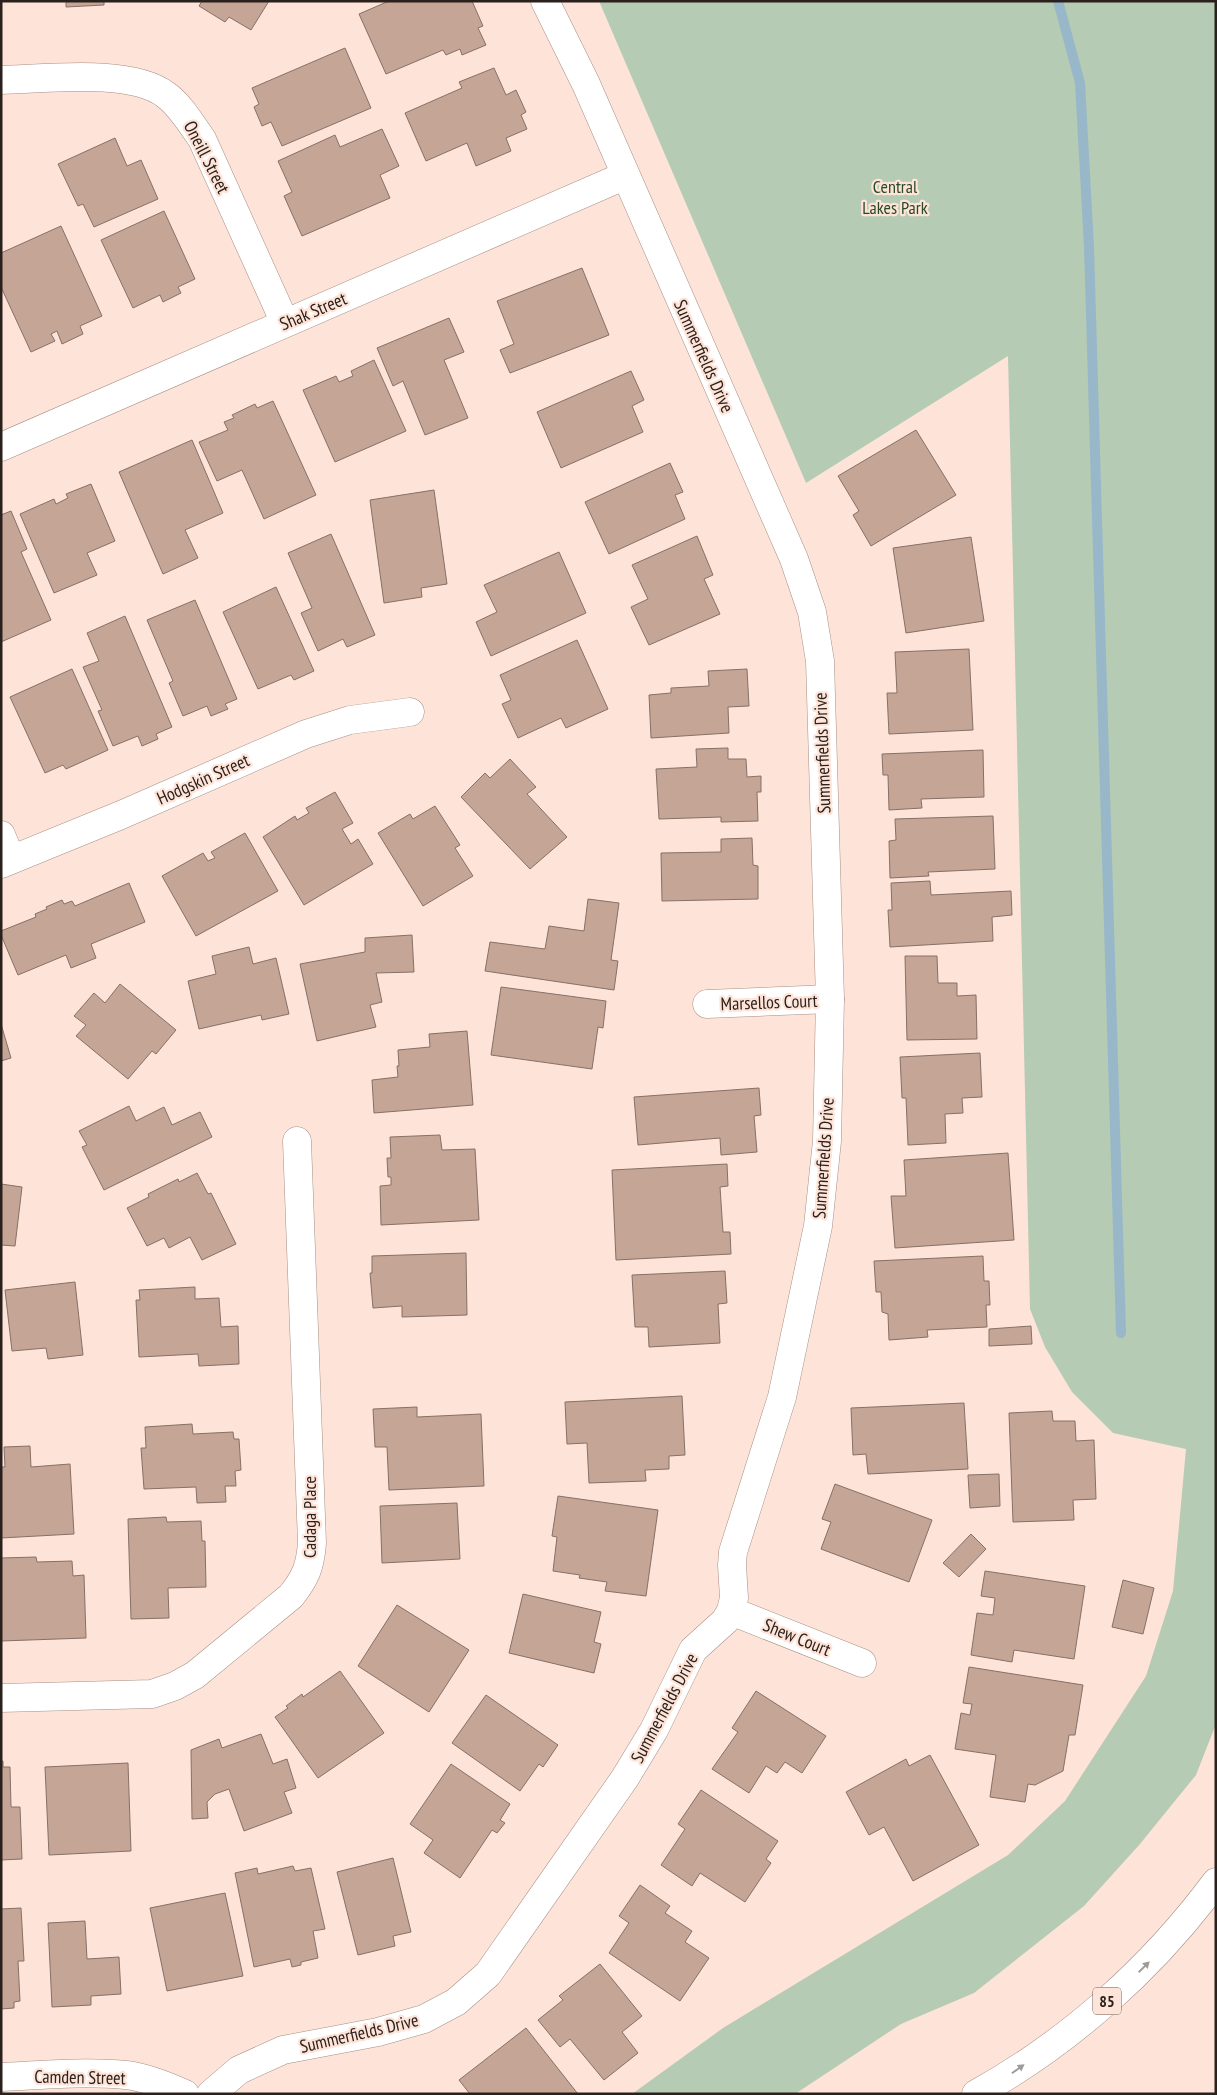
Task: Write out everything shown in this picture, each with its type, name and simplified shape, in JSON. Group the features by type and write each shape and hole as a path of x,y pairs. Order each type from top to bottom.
{"main road":[{"name":"Summerfields Drive","path":"211,2094 239,2070 284,2050 378,2032 424,2019 456,2002 488,1974 625,1778 654,1730 693,1650 725,1621 731,1611 734,1598 733,1552 782,1397 818,1226 828,1141 830,999 820,661 812,612 794,559 624,176 586,84 546,1"},
{"name":"Oneill Street","path":"1,80 101,78 141,82 166,94 184,113 202,140 284,323"},
{"name":"Shak Street","path":"1,447 624,176"},
{"name":"Hodgskin Street","path":"5,853 121,815 306,734 350,720 410,712"},
{"name":"Marsellos Court","path":"707,1004 830,999"},
{"name":"Cadaga Place","path":"1,1698 152,1694 175,1686 196,1675 291,1596 303,1581 310,1564 312,1544 297,1141"},
{"name":"Shew Court","path":"731,1611 862,1663"},
{"name":"85","path":"976,2094 1004,2078 1052,2045 1098,2009 1144,1967 1197,1907 1216,1882"},
{"name":"Camden Street","path":"1,2077 78,2074 127,2075 172,2088 185,2094"}],"green space":[{"name":"Central Lakes Park","path":"599,1 1216,1 1216,1724 1196,1775 1140,1844 1084,1906 974,1993 901,2024 795,2094 632,2094 723,2028 1008,1855 1065,1801 1146,1676 1173,1591 1186,1449 1113,1433 1072,1392 1045,1347 1030,1309 1008,356 806,483"}],"building":[{"path":"66,1 104,1 104,5 66,7"},
{"path":"202,1 269,1 251,30 229,17 225,22 199,6"},
{"path":"389,1 472,1 483,26 478,28 486,45 462,55 460,49 446,55 443,50 386,74 359,14"},
{"path":"345,48 371,108 282,146 271,122 262,126 254,107 259,104 252,88"},
{"path":"494,68 506,95 516,90 526,112 521,115 527,129 506,138 511,151 476,166 467,143 426,161 405,113 462,88 459,82"},
{"path":"382,129 399,166 380,175 390,198 302,236 284,196 292,192 278,161 335,135 340,147"},
{"path":"115,138 127,166 141,160 158,199 94,227 83,204 78,206 58,164"},
{"path":"164,211 195,279 178,287 181,293 163,302 160,295 133,308 101,240"},
{"path":"61,226 102,316 80,326 83,334 62,344 57,331 51,334 55,341 31,352 1,287 1,253"},
{"path":"582,268 609,335 510,373 500,350 514,344 497,301"},
{"path":"449,318 464,352 444,360 468,418 425,435 403,381 393,386 377,348"},
{"path":"374,360 406,431 335,462 303,390 336,376 339,382 353,376 351,371"},
{"path":"631,371 644,400 632,406 643,432 561,468 537,412"},
{"path":"273,401 316,495 264,519 242,470 217,481 199,442 228,430 224,422 234,418 232,415 255,404 257,408"},
{"path":"916,430 956,495 871,546 853,515 859,511 838,476"},
{"path":"192,440 223,513 185,530 198,558 163,574 119,472"},
{"path":"670,463 683,492 675,495 685,519 609,554 585,502"},
{"path":"91,484 115,541 87,553 97,575 54,593 20,514 54,499 56,504 68,498 66,494"},
{"path":"434,490 447,584 421,588 422,597 384,603 370,500"},
{"path":"11,511 27,549 21,552 51,620 1,642 1,515"},
{"path":"331,534 375,635 347,647 343,639 318,651 301,613 312,608 288,553"},
{"path":"697,536 713,575 704,579 720,614 649,645 631,607 648,599 632,565"},
{"path":"971,537 984,621 906,633 893,548"},
{"path":"559,552 586,613 491,656 476,622 497,612 484,585"},
{"path":"276,587 314,671 294,680 291,675 258,689 223,612"},
{"path":"195,600 237,699 225,704 228,709 211,716 207,706 183,716 169,683 173,681 147,620"},
{"path":"125,616 172,727 156,734 158,739 142,746 138,736 113,746 98,711 102,710 83,667 99,661 87,633"},
{"path":"577,640 608,709 566,728 561,718 518,738 502,704 511,700 500,675"},
{"path":"969,649 973,730 889,734 887,693 897,693 895,652"},
{"path":"72,669 108,750 66,769 63,765 45,773 10,697"},
{"path":"747,669 749,706 728,707 729,733 651,738 649,695 671,693 671,688 709,686 708,671"},
{"path":"728,748 728,759 746,759 747,777 761,776 761,792 757,792 758,821 721,822 721,817 659,819 656,769 697,767 696,749"},
{"path":"983,750 984,797 921,799 922,808 889,810 888,775 883,775 882,754"},
{"path":"510,759 536,787 527,794 567,837 530,869 461,797 485,773 490,778"},
{"path":"335,792 353,823 342,829 351,844 358,839 373,864 304,905 263,837 295,816 297,820 309,813 306,808"},
{"path":"435,806 460,845 455,848 473,876 423,906 378,833 410,814 413,819"},
{"path":"993,816 995,869 928,872 929,876 890,878 889,841 896,840 895,819"},
{"path":"245,833 278,891 196,936 162,876 203,853 208,861 215,858 211,852"},
{"path":"752,838 753,865 758,866 758,899 662,901 661,853 721,852 721,839"},
{"path":"930,881 931,895 1011,891 1012,915 992,917 993,941 890,947 888,910 892,910 891,883"},
{"path":"129,883 145,922 91,944 96,958 71,968 66,955 18,975 1,931 36,917 35,914 62,900 64,904 72,901 75,906"},
{"path":"588,899 619,903 611,960 618,961 614,990 485,971 490,942 545,949 549,926 584,931"},
{"path":"412,935 414,972 376,973 382,1002 370,1005 376,1027 317,1041 300,964 365,952 365,938"},
{"path":"249,947 253,964 276,958 289,1014 262,1020 261,1015 199,1029 188,981 216,974 212,956"},
{"path":"905,956 937,956 938,983 957,983 957,996 976,995 977,1039 907,1040"},
{"path":"120,984 176,1030 156,1054 152,1051 128,1079 76,1036 86,1025 74,1016 94,993 105,1003"},
{"path":"501,987 606,1001 603,1028 598,1027 592,1069 491,1055"},
{"path":"1,1024 11,1058 1,1061"},
{"path":"467,1031 473,1105 374,1113 372,1080 398,1077 398,1050 430,1047 429,1034"},
{"path":"980,1053 982,1097 962,1098 963,1113 945,1114 946,1143 908,1145 906,1098 902,1098 900,1057"},
{"path":"759,1088 761,1115 754,1116 757,1152 721,1155 720,1138 638,1145 634,1097"},
{"path":"129,1106 136,1121 164,1107 172,1125 200,1112 212,1137 104,1190 82,1147 87,1145 79,1131"},
{"path":"440,1135 442,1150 475,1149 479,1220 381,1225 380,1186 391,1185 391,1177 388,1177 387,1158 391,1158 390,1137"},
{"path":"1008,1153 1014,1240 895,1248 891,1196 906,1196 904,1160"},
{"path":"727,1164 728,1186 720,1187 723,1232 730,1232 731,1254 616,1260 612,1170"},
{"path":"197,1173 208,1194 211,1193 236,1244 202,1260 190,1237 169,1248 164,1238 147,1246 127,1208 149,1197 148,1194 178,1179 179,1182"},
{"path":"1,1184 22,1187 15,1246 1,1245"},
{"path":"466,1253 467,1315 402,1317 402,1306 373,1308 370,1273 372,1273 372,1256"},
{"path":"983,1256 984,1281 989,1281 990,1305 986,1305 987,1327 927,1330 928,1337 889,1340 888,1314 882,1312 881,1292 876,1292 874,1261"},
{"path":"725,1271 727,1303 718,1304 720,1343 649,1347 648,1327 635,1327 632,1275"},
{"path":"75,1282 83,1355 48,1359 46,1348 12,1351 5,1290"},
{"path":"195,1287 195,1299 219,1298 221,1327 238,1326 239,1364 199,1366 198,1354 139,1357 136,1300 140,1300 139,1290"},
{"path":"1031,1326 1032,1344 989,1346 989,1329"},
{"path":"682,1396 685,1455 669,1456 669,1469 645,1470 646,1481 589,1483 587,1443 567,1444 565,1402"},
{"path":"964,1403 968,1469 868,1474 866,1454 853,1455 851,1408"},
{"path":"417,1407 417,1417 481,1414 484,1486 389,1490 387,1447 375,1447 373,1409"},
{"path":"1052,1411 1053,1421 1075,1421 1076,1441 1094,1440 1096,1499 1073,1500 1074,1520 1013,1522 1009,1413"},
{"path":"192,1424 193,1434 233,1432 234,1439 239,1439 241,1470 235,1471 236,1486 225,1486 226,1502 197,1503 196,1487 144,1489 141,1448 146,1448 145,1427"},
{"path":"30,1446 31,1467 70,1464 74,1534 1,1538 1,1467 5,1467 4,1447"},
{"path":"999,1474 1000,1506 970,1508 968,1475"},
{"path":"835,1484 932,1520 909,1582 821,1549 831,1522 822,1519"},
{"path":"558,1496 658,1510 646,1596 605,1591 607,1582 579,1578 580,1575 553,1571 557,1537 552,1536"},
{"path":"457,1503 460,1559 382,1563 380,1506"},
{"path":"166,1517 167,1522 201,1521 202,1541 205,1541 206,1587 168,1588 169,1618 131,1619 128,1519"},
{"path":"971,1534 986,1549 959,1577 943,1563"},
{"path":"36,1557 37,1562 72,1561 73,1576 84,1575 86,1638 1,1641 1,1558"},
{"path":"985,1571 1085,1586 1074,1659 1014,1650 1012,1662 971,1655 977,1613 993,1615 995,1598 981,1596"},
{"path":"1123,1580 1154,1588 1143,1634 1112,1627"},
{"path":"523,1594 601,1612 594,1642 601,1644 594,1673 509,1653"},
{"path":"397,1605 469,1650 429,1712 358,1666"},
{"path":"969,1667 1083,1685 1075,1735 1069,1735 1063,1771 1035,1785 1028,1784 1025,1802 990,1797 996,1755 955,1749 961,1713 970,1715 972,1704 963,1703"},
{"path":"340,1671 384,1733 318,1778 275,1717 288,1708 286,1706 302,1694 303,1697"},
{"path":"756,1691 826,1736 802,1773 785,1762 777,1773 766,1766 749,1793 712,1769 738,1732 732,1728"},
{"path":"486,1695 558,1745 543,1767 539,1764 520,1791 452,1743"},
{"path":"261,1734 273,1764 287,1759 296,1788 284,1792 292,1813 244,1831 229,1789 215,1794 207,1802 208,1818 192,1819 191,1750 219,1739 222,1748"},
{"path":"930,1755 979,1845 913,1881 884,1827 869,1835 846,1792 906,1759 909,1766"},
{"path":"1,1761 3,1761 3,1767 10,1767 11,1807 20,1807 22,1859 1,1860"},
{"path":"128,1763 131,1851 49,1855 45,1767"},
{"path":"451,1764 510,1804 500,1820 505,1823 497,1833 492,1830 460,1878 424,1853 433,1840 410,1824"},
{"path":"701,1790 778,1841 766,1859 771,1863 745,1902 700,1873 692,1886 661,1865 685,1829 678,1824"},
{"path":"393,1858 411,1932 393,1936 395,1946 358,1955 337,1872"},
{"path":"293,1866 295,1871 311,1868 325,1929 313,1931 318,1958 301,1962 301,1965 292,1967 290,1959 254,1967 235,1873 257,1868 258,1874"},
{"path":"640,1885 670,1906 665,1913 692,1931 685,1942 709,1958 680,2001 609,1953 629,1923 619,1916"},
{"path":"225,1893 243,1976 167,1991 150,1908"},
{"path":"21,1908 24,1961 18,1961 20,2001 14,2002 14,2008 1,2009 1,1909"},
{"path":"85,1921 87,1959 119,1957 121,1994 91,1996 91,2005 52,2007 48,1923"},
{"path":"600,1964 642,2016 622,2032 638,2053 604,2080 570,2039 560,2047 538,2020 563,2000 559,1996"},
{"path":"526,2028 578,2094 470,2094 459,2080"}],"waterway":[{"path":"1058,1 1080,83 1089,247 1121,1333"}]}
